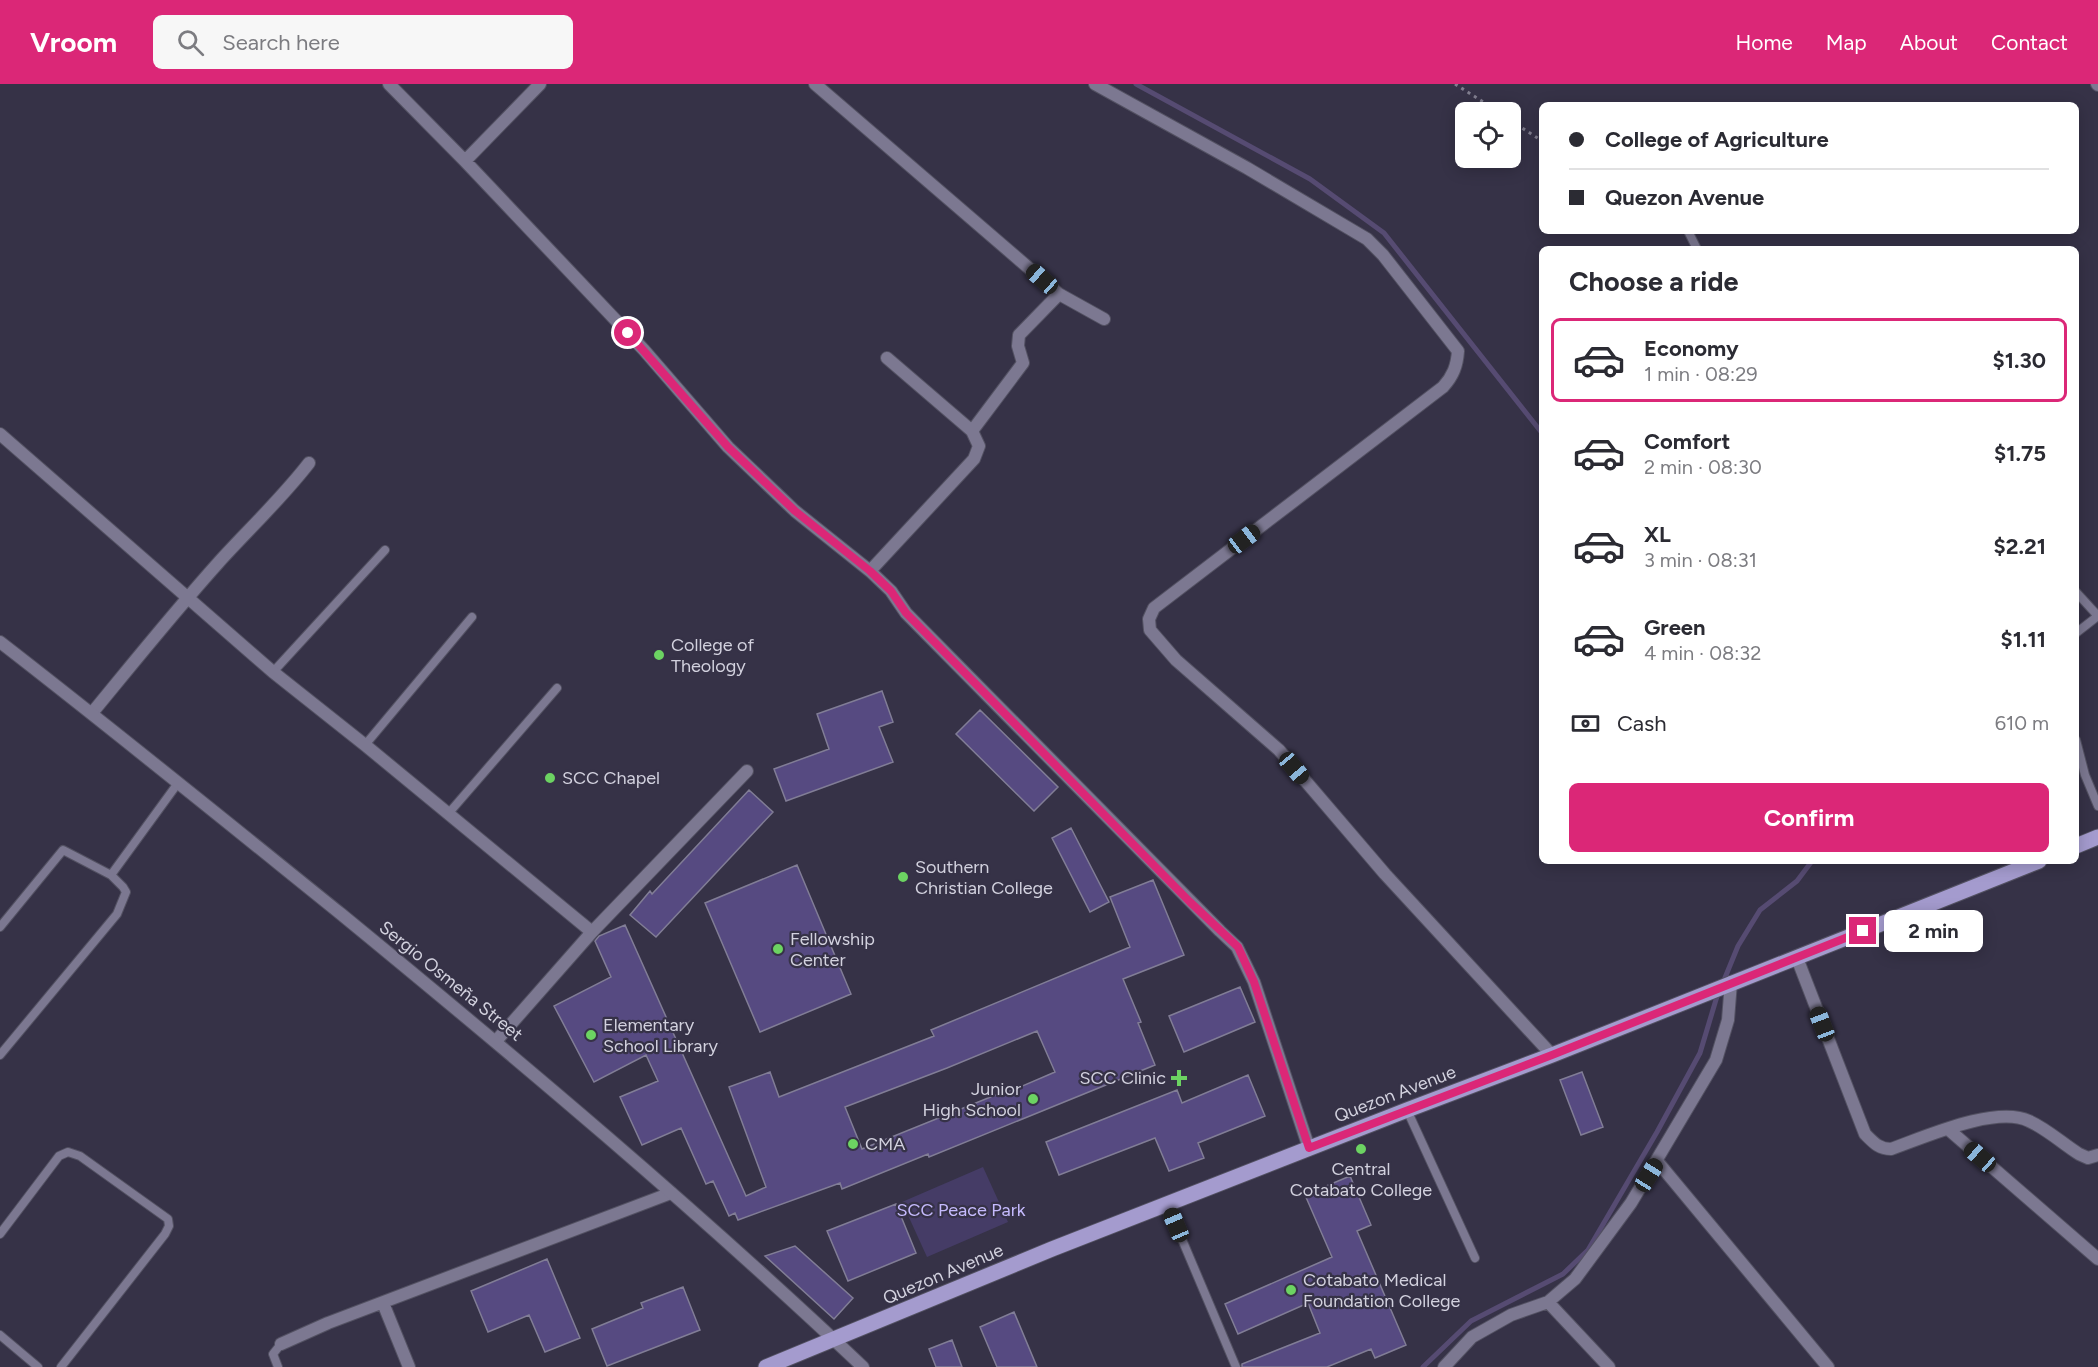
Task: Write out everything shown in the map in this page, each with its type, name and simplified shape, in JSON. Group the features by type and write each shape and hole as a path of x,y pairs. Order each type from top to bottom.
{"main road":[{"path":"2079,845 2098,837"},
{"name":"Quezon Avenue","path":"766,1367 1052,1249 1552,1055 2032,864"}],"street":[{"path":"389,84 465,160 644,350 728,447 795,511 870,571 891,591 906,613 1211,923 1238,947 1254,982 1309,1148"},
{"path":"465,160 540,84"},
{"path":"815,84 1059,294 1104,320"},
{"path":"1095,84 1247,168 1367,239 1383,255 1458,351 1453,373 1443,387 1154,608 1149,619 1150,630 1176,660 1279,750 1385,874 1552,1055"},
{"path":"972,432 1023,363 1018,346 1019,335 1059,294"},
{"path":"870,571 974,459 979,446 972,432 887,358"},
{"path":"0,434 273,672 592,932"},
{"path":"92,713 187,597 295,482 309,463"},
{"name":"Sergio Osmeña Street","path":"0,642 92,713 496,1041 671,1193 863,1367"},
{"path":"496,1041 592,932 747,771"},
{"path":"1797,958 1865,1134 1876,1146 1892,1149 1948,1129 1993,1117 2019,1118 2030,1121 2079,1154 2088,1158 2098,1155"},
{"path":"1444,1367 1472,1336 1511,1315 1548,1302 1575,1279 1631,1203 1716,1060 1728,1020 1731,982"},
{"path":"1948,1129 2098,1258"},
{"path":"1657,1161 1828,1367"},
{"path":"281,1344 328,1323 671,1193"},
{"path":"1548,1302 1610,1367"},
{"path":"383,1304 409,1367"}],"lane":[{"path":"273,672 385,550"},
{"path":"2079,595 2098,616 2079,631"},
{"path":"365,745 472,617"},
{"path":"448,814 557,688"},
{"path":"2079,752 2085,775 2098,806"},
{"path":"111,875 178,783"},
{"path":"0,927 63,850 111,875 126,892 117,914 0,1055"},
{"path":"1407,1110 1475,1258"},
{"path":"0,1234 59,1156 69,1152 80,1155 168,1220 169,1226 165,1234 61,1367"},
{"path":"1167,1204 1236,1367"},
{"path":"0,1335 38,1367"},
{"path":"278,1367 273,1354 281,1344"}],"path":[{"path":"1455,84 1483,102"},
{"path":"1521,127 1539,139"}],"green space":[{"name":"SCC Peace Park","path":"983,1167 1008,1222 927,1257 902,1202"}],"building":[{"path":"882,691 893,722 879,727 893,762 786,801 774,769 829,749 817,714"},
{"path":"980,710 1058,787 1034,811 956,734"},
{"path":"749,790 773,812 656,937 630,915 650,891 652,894"},
{"path":"1071,828 1109,902 1090,912 1052,838"},
{"name":"Fellowship Center","path":"797,865 851,994 760,1032 705,903"},
{"path":"1153,880 1184,955 1123,979 1141,1022 1138,1023 1155,1065 929,1157 928,1154 842,1189 840,1183 738,1220 735,1213 729,1216 713,1181 706,1184 681,1128 642,1145 620,1097 658,1081 646,1055 594,1082 554,1006 611,977 595,941 599,936 625,925 746,1196 766,1187 729,1087 770,1072 779,1097 934,1036 931,1030 1130,947 1110,897","holes":["1037,1031 1055,1072 862,1149 845,1107"]},
{"path":"1240,987 1255,1022 1184,1052 1169,1016"},
{"path":"1582,1072 1603,1127 1581,1135 1560,1080"},
{"path":"1248,1075 1265,1116 1198,1143 1204,1158 1169,1171 1155,1138 1059,1175 1046,1142 1177,1090 1182,1103"},
{"path":"1350,1176 1371,1225 1357,1231 1406,1345 1375,1358 1371,1349 1327,1367 1242,1367 1242,1364 1320,1333 1308,1303 1238,1334 1225,1304 1332,1257 1305,1195"},
{"path":"896,1204 916,1253 848,1281 827,1231"},
{"path":"795,1246 853,1298 834,1319 765,1256"},
{"path":"547,1259 580,1338 545,1352 529,1315 488,1332 471,1291"},
{"path":"683,1287 700,1330 607,1366 592,1329 643,1308 641,1303"},
{"path":"1014,1312 1037,1367 997,1367 980,1327"},
{"path":"952,1340 962,1367 936,1367 929,1349"}],"waterway":[{"path":"1136,84 1310,179 1384,233 1539,429"},
{"path":"1722,985 1738,946 1760,910 1797,881 1810,864"},
{"path":"1423,1367 1471,1321 1563,1274 1588,1250 1700,1053 1718,993"}],"place":[{"name":"College of Theology","path":"659,655"},
{"name":"SCC Chapel","path":"550,778"},
{"name":"Southern Christian College","path":"903,877"},
{"name":"Fellowship Center","path":"778,949"},
{"name":"Elementary School Library","path":"591,1035"},
{"name":"SCC Clinic","path":"1179,1078"},
{"name":"Junior High School","path":"1033,1099"},
{"name":"CMA","path":"853,1144"},
{"name":"Central Cotabato College","path":"1361,1149"},
{"name":"Cotabato Medical Foundation College","path":"1291,1290"}],"route":[{"path":"628,333 728,447 795,511 870,571 891,591 906,613 1190,902 1238,947 1254,982 1309,1148 1552,1055 1863,931"}]}
